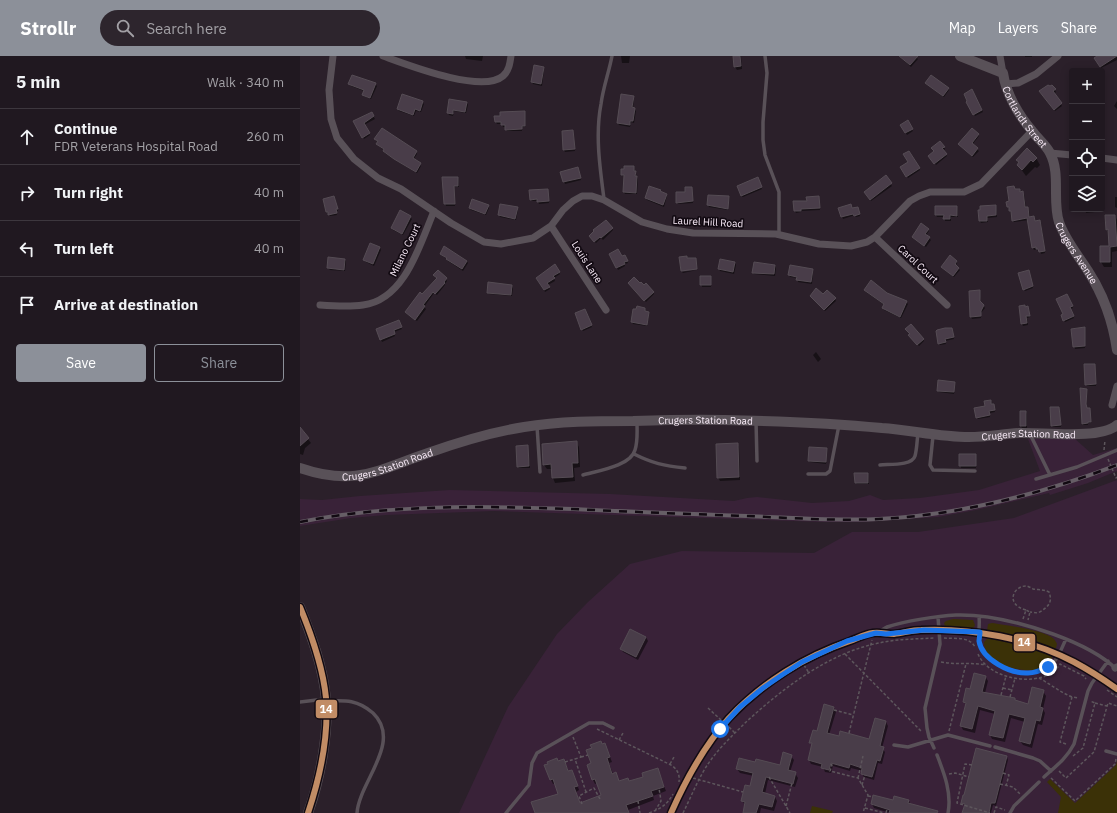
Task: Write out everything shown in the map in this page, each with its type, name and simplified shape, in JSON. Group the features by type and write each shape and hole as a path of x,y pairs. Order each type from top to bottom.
{"street":[{"name":"Laurel Hill Road","path":"333,56 329,90 331,119 337,138 354,159 378,178 401,189 451,223 484,242 501,244 533,238 550,226 572,201 582,196 592,196 604,200 642,222 667,229 693,233 779,235 819,244 851,246 867,242 875,238 910,201 919,196 930,192 964,192 981,184 1032,131"},
{"path":"384,56 430,72 468,81 492,81 503,77 508,70 511,56"},
{"path":"960,56 1003,73"},
{"name":"Cortlandt Street","path":"1000,56 1005,84 1016,107 1032,131 1050,152 1069,155"},
{"path":"1005,84 1018,83 1036,74 1058,56"},
{"name":"Crugers Avenue","path":"1050,152 1054,164 1056,206 1059,221 1066,237 1100,292 1108,313 1117,349"},
{"path":"1105,158 1117,160"},
{"name":"Milano Court","path":"320,305 364,305 383,299 398,286 409,269 434,211"},
{"name":"Louis Lane","path":"550,226 606,310"},
{"name":"Carol Court","path":"875,238 947,305"},
{"path":"1112,405 1117,386"},
{"name":"Crugers Station Road","path":"300,468 315,474 355,477 376,472 428,453 494,432 537,425 572,422 756,420 839,424 968,437 1030,433 1086,434 1111,430 1117,425"},
{"path":"300,607 302,620 319,662 326,700 323,756 308,813"}],"lane":[{"path":"604,200 598,128 601,104 612,56"},
{"path":"765,56 767,73 763,140 765,155 779,192 779,235"},
{"path":"756,420 757,461"},
{"path":"583,475 614,467 629,459 634,454 636,449 637,421"},
{"path":"808,474 826,474 830,471 839,424"},
{"path":"537,425 540,472"},
{"path":"880,465 908,463 912,461 915,455 918,432"},
{"path":"1030,433 1050,475"},
{"path":"933,434 930,465 933,470 975,471"},
{"path":"1036,480 1088,463 1117,450"},
{"path":"634,454 664,466 685,468"},
{"path":"671,813 679,795 707,746 740,707 763,688 802,662 847,641 876,633 888,627 928,618 956,615 998,619 1032,627 1066,639 1108,661 1116,668"},
{"path":"934,748 927,728 925,708 934,664 938,655 940,644 938,617"},
{"path":"979,617 979,642 984,652 1002,668 1028,673 1041,671 1057,660 1066,639"},
{"path":"876,633 886,634 924,630 980,632 1028,643 1060,654 1098,675 1117,689"},
{"path":"1045,779 1051,771 1066,758 1074,744 1085,699 1092,683 1108,661"},
{"path":"300,702 326,700 343,700 354,702 366,707 376,716 382,728 384,740 381,752 363,791 357,813"},
{"path":"506,813 529,785 532,763 537,754 589,723 603,724 613,728"},
{"path":"894,745 908,747 948,735 990,746"},
{"path":"995,747 1040,761 1051,771"},
{"path":"1106,751 1117,754"},
{"path":"937,754 945,775 950,803 948,813"},
{"path":"1010,813 1023,796 1039,782"}],"path":[{"path":"1104,449 1116,478 1117,477"},
{"path":"1027,586 1034,589 1043,589 1049,592 1051,598 1050,604 1038,613 1026,610 1018,608 1014,604 1014,594 1017,591 1027,586"},
{"path":"1026,610 1022,620 1027,622 1030,612"},
{"path":"683,813 708,764 735,733 770,700 809,673 845,654 871,645 902,639 934,638"},
{"path":"849,733 872,640"},
{"path":"845,654 922,733"},
{"path":"941,662 953,665 977,663 986,665"},
{"path":"949,731 966,664"},
{"path":"806,669 809,673"},
{"path":"1001,695 1006,676"},
{"path":"1010,697 1015,678"},
{"path":"1039,678 1065,694 1079,698"},
{"path":"1103,687 1117,697"},
{"path":"1003,688 1012,690"},
{"path":"1066,744 1060,742 1072,697"},
{"path":"1088,701 1107,706 1108,703 1117,706"},
{"path":"1069,759 1083,748 1095,703"},
{"path":"1057,770 1066,778 1094,752 1107,706"},
{"path":"708,708 722,721"},
{"path":"834,710 853,715"},
{"path":"592,727 670,764 679,774 679,784"},
{"path":"729,727 735,733"},
{"path":"619,740 623,733"},
{"path":"573,736 581,757"},
{"path":"565,762 588,755"},
{"path":"863,756 858,778 868,796 863,813"},
{"path":"670,764 674,757"},
{"path":"575,759 586,792"},
{"path":"1045,779 1050,777 1076,801 1115,764 1116,759"},
{"path":"831,764 830,771 858,778"},
{"path":"972,765 965,764 957,803 990,813"},
{"path":"955,773 969,777"},
{"path":"1003,773 1009,775 1006,786"},
{"path":"862,785 865,775"},
{"path":"769,777 790,813"},
{"path":"692,778 743,792"},
{"path":"786,806 792,783"},
{"path":"1000,784 1013,787 1023,796"},
{"path":"582,804 579,796 594,788 600,799"},
{"path":"655,810 661,801 659,788"},
{"path":"649,813 669,801 675,790"},
{"path":"868,796 873,797"},
{"path":"638,801 640,813"},
{"path":"994,813 996,807 1002,809"},
{"path":"865,808 885,813 887,809"}],"shaded area":[{"path":"1074,438 1093,455 1117,448 1117,471 1088,483 1050,495 1049,493 938,517 862,522 825,522 493,511 386,515 351,518 300,526 300,499 322,500 450,490 610,494 734,501 757,497 812,503 849,501 870,495 883,500 920,498 979,490 1040,471 1028,439"},
{"path":"1117,480 1117,813 459,813 508,707 557,634 588,602 630,564 682,551 814,553 852,532 918,532 1014,518"},
{"path":"953,619 973,620 975,625 971,629 945,626 944,623 946,621"},
{"path":"992,623 1024,628 1042,633 1054,639 1057,644 1056,648 1053,649 1029,641 987,631 988,624"},
{"path":"988,638 1019,645 1050,655 1052,660 1046,667 1035,670 1016,669 1007,666 991,657 986,650 984,642"},
{"path":"1117,761 1117,813 1058,813 1061,797 1047,782 1050,779 1075,803 1116,765"},
{"path":"812,806 833,811 832,813 810,813"}],"building":[{"path":"733,56 740,56 741,66 734,67"},
{"path":"899,56 918,56 910,65"},
{"path":"1097,56 1117,56 1100,67 1094,58"},
{"path":"534,65 544,67 541,84 531,82"},
{"path":"352,75 376,83 370,98 362,95 364,90 348,84"},
{"path":"931,75 949,88 943,96 925,83"},
{"path":"1048,85 1052,85 1056,89 1053,91 1062,103 1054,110 1039,91"},
{"path":"972,89 982,110 973,115 966,102 967,101 964,94"},
{"path":"402,94 423,101 420,111 415,109 413,115 397,109"},
{"path":"621,94 634,96 632,107 635,108 633,121 630,121 630,125 617,123"},
{"path":"449,99 467,102 465,112 453,110 453,114 447,113"},
{"path":"525,111 525,126 522,126 522,129 505,130 505,125 501,125 501,122 495,122 494,116 500,116 500,112"},
{"path":"372,112 374,116 364,123 370,133 362,138 353,121"},
{"path":"908,120 913,129 905,133 900,125"},
{"path":"382,128 417,151 413,158 421,163 416,172 394,159 383,151 384,149 376,144 378,141 374,139"},
{"path":"972,128 979,134 972,143 978,148 972,156 958,144"},
{"path":"573,130 575,149 563,150 562,131"},
{"path":"940,141 945,147 942,148 947,154 934,164 928,156 934,151 931,148"},
{"path":"1027,148 1037,158 1033,162 1031,160 1022,170 1017,165 1019,162 1016,160"},
{"path":"909,151 920,168 906,177 900,167 908,162 903,154"},
{"path":"624,166 634,166 634,171 636,171 635,176 637,176 636,193 623,192 624,175 621,175 621,169 624,169"},
{"path":"578,167 581,178 563,182 560,172"},
{"path":"886,175 892,183 870,200 864,192"},
{"path":"442,177 458,177 458,186 454,186 455,204 444,204"},
{"path":"758,177 762,187 741,196 737,186"},
{"path":"649,186 661,190 660,191 667,194 663,205 645,198"},
{"path":"1014,186 1015,189 1020,189 1020,192 1023,191 1025,207 1028,207 1029,217 1034,216 1035,221 1040,220 1045,251 1039,252 1036,247 1032,248 1027,218 1012,221 1011,211 1009,211 1009,207 1007,207 1006,202 1009,201 1007,187"},
{"path":"685,187 692,187 693,201 676,203 676,192 685,192"},
{"path":"548,189 549,201 537,202 537,199 530,200 529,190"},
{"path":"708,195 729,196 728,209 707,205"},
{"path":"334,196 338,209 336,209 337,213 328,215 323,199"},
{"path":"819,196 820,208 794,211 793,201 807,201 806,197"},
{"path":"472,199 489,205 485,214 469,208"},
{"path":"500,204 518,207 515,219 498,215"},
{"path":"851,204 852,208 858,207 860,214 841,217 838,208"},
{"path":"996,205 996,215 987,216 987,221 979,221 978,210 980,210 980,206"},
{"path":"935,206 957,206 957,216 950,215 950,219 943,219 944,215 935,215"},
{"path":"400,210 411,216 402,234 391,228"},
{"path":"1105,215 1115,215 1117,246 1110,247 1110,262 1100,262 1100,246 1109,246"},
{"path":"606,220 613,228 594,242 589,236 594,231 593,230"},
{"path":"921,223 929,229 925,234 930,237 924,246 912,237"},
{"path":"370,243 380,247 373,264 363,260"},
{"path":"444,246 467,261 462,269 440,254"},
{"path":"618,249 622,256 625,255 628,261 616,268 609,254"},
{"path":"950,255 957,261 955,264 959,268 953,276 941,267"},
{"path":"687,256 687,258 696,258 697,269 681,271 679,257"},
{"path":"328,257 345,259 344,270 327,268"},
{"path":"720,259 735,262 733,272 718,269"},
{"path":"754,262 775,265 774,274 752,273"},
{"path":"555,264 560,272 553,276 555,278 547,283 550,287 544,290 536,278"},
{"path":"790,265 813,269 811,282 796,280 797,277 788,275"},
{"path":"438,270 447,278 444,282 445,283 435,294 433,292 423,305 425,306 415,320 405,312 420,292 422,294 437,278 433,275"},
{"path":"1029,270 1033,286 1023,290 1018,273"},
{"path":"700,276 711,276 711,285 700,285"},
{"path":"634,277 644,285 646,283 654,292 644,301 628,283"},
{"path":"871,280 887,293 907,301 900,317 882,308 884,304 864,290"},
{"path":"488,282 512,285 511,295 487,293"},
{"path":"816,288 823,294 827,290 836,298 824,310 810,296"},
{"path":"980,290 980,301 984,305 981,311 981,316 970,317 969,291"},
{"path":"1067,294 1073,306 1070,307 1074,316 1063,321 1061,315 1063,314 1056,299"},
{"path":"1025,305 1025,307 1028,306 1030,316 1026,316 1027,323 1021,324 1019,306"},
{"path":"637,306 645,308 645,311 649,312 647,325 631,322 633,309 636,309"},
{"path":"585,309 592,325 581,330 575,313"},
{"path":"399,320 402,327 394,330 395,334 380,340 376,329"},
{"path":"911,324 924,339 917,345 905,329"},
{"path":"1085,327 1085,346 1073,347 1071,329"},
{"path":"945,328 952,328 954,337 945,339 946,342 938,344 936,331"},
{"path":"1084,364 1095,364 1096,384 1085,385"},
{"path":"938,380 955,382 954,392 937,391"},
{"path":"1080,388 1087,389 1086,404 1087,408 1090,408 1091,422 1082,424"},
{"path":"991,400 991,404 994,404 995,410 989,411 990,415 976,418 974,408 985,406 984,401"},
{"path":"1050,407 1059,407 1061,425 1051,426"},
{"path":"1020,411 1026,411 1026,426 1020,426"},
{"path":"300,427 309,438 300,446"},
{"path":"577,441 578,463 572,463 573,477 552,478 551,464 543,465 542,444"},
{"path":"738,443 739,477 717,478 716,444"},
{"path":"528,445 529,466 517,467 516,446"},
{"path":"809,447 827,448 826,462 808,461"},
{"path":"959,454 976,454 976,466 959,466"},
{"path":"854,473 868,473 868,483 855,483"},
{"path":"630,629 646,637 636,657 620,649"},
{"path":"974,673 986,676 982,692 1015,698 1015,700 1028,704 1032,687 1044,690 1040,707 1043,708 1040,721 1036,720 1030,744 1019,741 1025,718 1009,714 1003,738 989,735 995,711 978,706 972,729 960,726 966,703 963,702 966,688 970,689"},
{"path":"824,704 834,707 827,733 839,736 840,731 869,739 875,718 886,721 880,746 884,747 880,761 877,760 872,777 861,774 862,768 850,764 849,768 831,763 829,770 821,768 822,764 808,760 812,743 809,743 813,730 817,731"},
{"path":"601,741 602,744 605,743 610,757 607,758 612,774 616,772 619,781 628,778 629,781 643,777 642,773 658,768 664,787 651,791 653,796 626,805 629,813 535,813 531,802 558,794 553,779 550,780 544,765 548,764 547,762 557,758 558,761 564,759 568,771 572,770 578,786 574,787 580,803 601,795 595,779 592,780 587,765 591,763 586,750 592,748 590,745"},
{"path":"976,748 1007,756 995,803 991,803 989,813 962,813 965,804 961,803"},
{"path":"783,752 792,755 788,770 796,772 793,784 766,777 762,792 775,796 772,807 759,804 756,813 743,813 745,802 741,801 745,785 750,786 753,773 736,769 739,758 755,762 756,759 780,765"},
{"path":"873,795 893,800 894,796 909,800 908,803 938,811 937,813 889,813 890,810 871,804"}],"railway":[{"path":"300,522 368,512 402,509 470,507 573,509 846,520 910,517 970,508 1030,494 1117,465"}],"transit line":[{"name":"14","path":"300,607 320,663 325,686 327,713 323,757 308,813"},
{"name":"14","path":"671,813 689,775 704,751 729,718 742,705 785,672 817,654 867,634 894,634 918,630 941,630 1000,636 1038,647 1074,662 1117,689"}],"route":[{"path":"720,729 740,707 763,688 802,662 847,641 876,633 886,634 924,630 980,632 979,642 984,652 1002,668 1028,673 1041,671 1048,667"}]}
